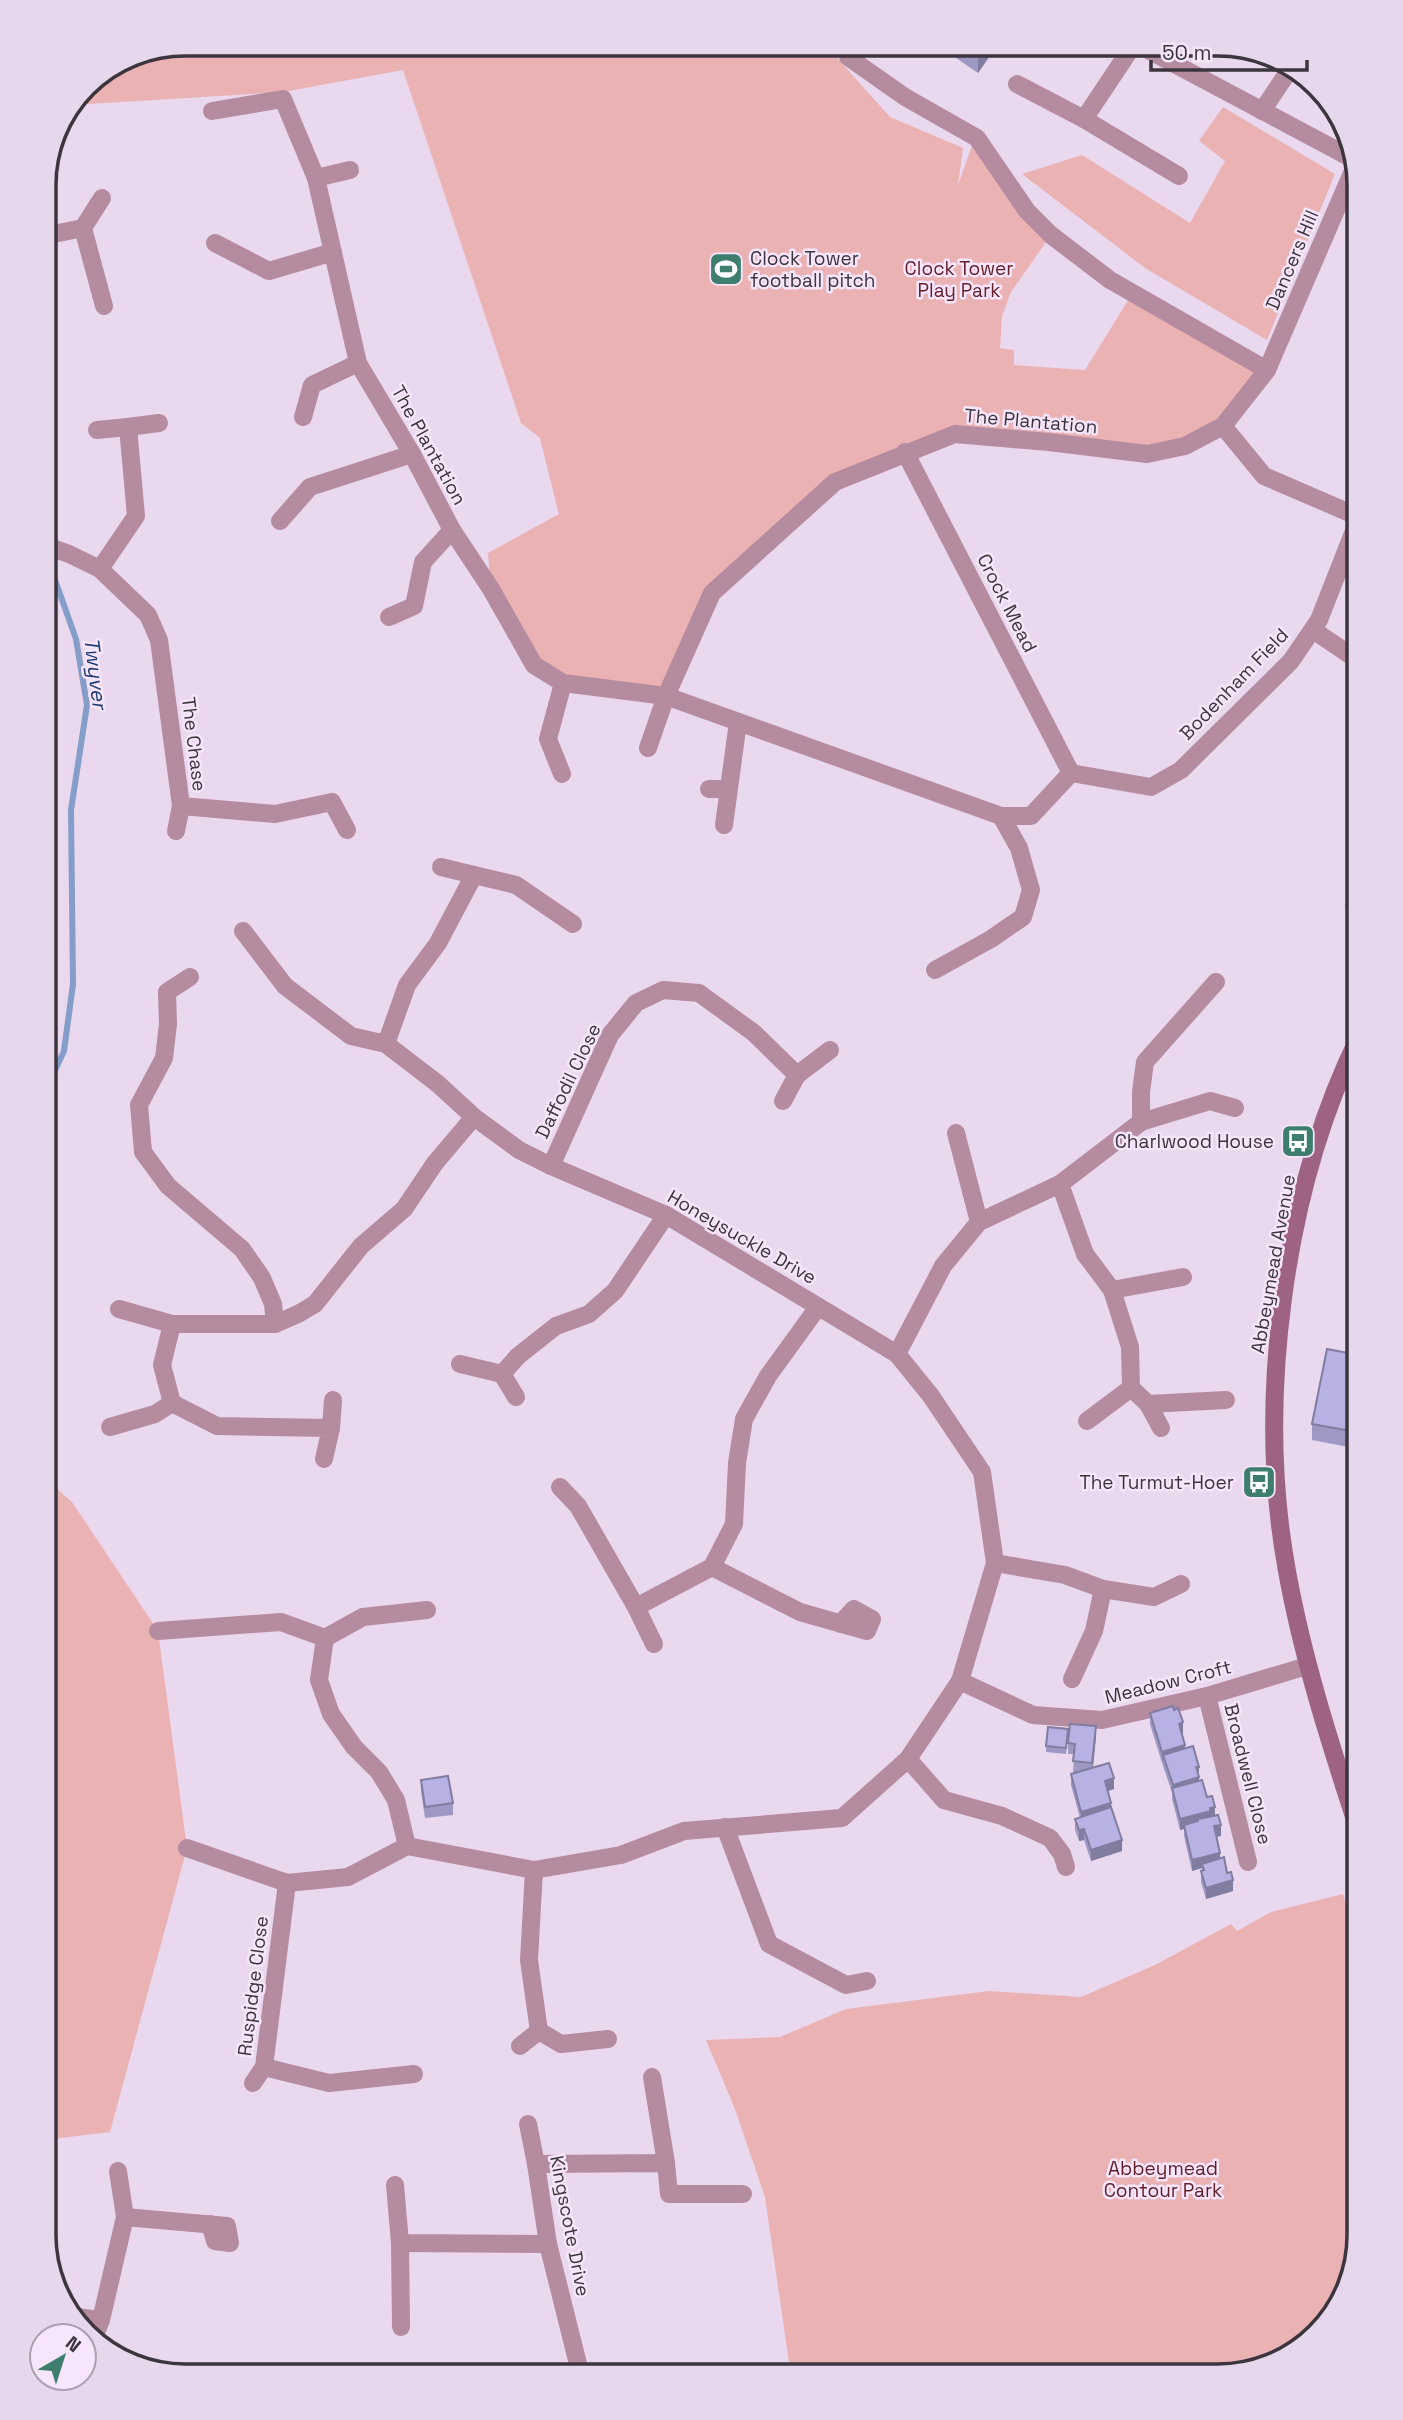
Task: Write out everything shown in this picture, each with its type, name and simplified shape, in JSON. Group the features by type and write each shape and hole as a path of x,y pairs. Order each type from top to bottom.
{"street":[{"path":"1084,120 1127,56"},
{"path":"1158,56 1343,154"},
{"path":"848,57 905,97 977,138 1027,211 1051,235 1110,280 1267,370"},
{"path":"1262,111 1286,75"},
{"path":"1017,84 1179,176"},
{"name":"The Plantation","path":"212,111 283,99 316,178 358,363 412,454 452,530 491,589 534,665 563,684 666,696 1001,816 1031,816 1071,773"},
{"path":"316,178 350,170"},
{"name":"Dancers Hill","path":"1267,370 1347,185"},
{"path":"56,234 83,228 102,198"},
{"path":"83,228 104,306"},
{"path":"215,243 269,271 333,252"},
{"path":"303,417 312,384 358,363"},
{"name":"The Plantation","path":"666,696 712,593 835,482 955,434 1147,454 1185,446 1223,426 1267,370"},
{"path":"97,430 159,423"},
{"path":"1223,426 1264,476 1347,512"},
{"path":"100,569 136,516 128,427"},
{"name":"Crock Mead","path":"905,452 1071,773"},
{"path":"280,521 310,486 412,454"},
{"path":"389,617 414,606 423,562 452,530"},
{"name":"Bodenham Field","path":"1071,773 1151,788 1181,770 1291,661 1313,630 1347,549"},
{"name":"The Chase","path":"56,550 100,569 148,615 159,640 181,806 275,814 332,802 347,830"},
{"path":"1313,630 1347,654"},
{"path":"562,774 548,738 563,684"},
{"path":"648,748 666,696"},
{"path":"724,825 738,722"},
{"path":"709,789 728,789"},
{"path":"176,831 181,806"},
{"path":"935,970 1024,917 1031,890 1019,848 1001,816"},
{"path":"441,867 516,885 573,924"},
{"path":"386,1044 407,985 439,943 474,875"},
{"name":"Honeysuckle Drive","path":"243,931 285,986 351,1035 386,1044 438,1084 474,1117 519,1150 666,1215 897,1354 932,1396 982,1472 995,1563 960,1681 908,1759 842,1818 684,1831 621,1855 534,1870"},
{"path":"190,977 167,992 168,1024 164,1058 138,1105 143,1152 168,1186 242,1249 262,1278 273,1304 275,1324"},
{"path":"1141,1122 1145,1062 1216,982"},
{"name":"Daffodil Close","path":"551,1166 610,1035 636,1003 663,990 699,993 754,1033 797,1075"},
{"path":"783,1101 797,1075 831,1050"},
{"name":"Abbeymead Avenue","path":"1347,1061 1329,1108 1298,1216 1281,1316 1273,1399 1279,1516 1286,1568 1307,1666 1347,1770"},
{"path":"897,1354 943,1266 979,1222 1060,1184 1141,1122 1210,1101 1235,1108"},
{"path":"119,1309 172,1324 275,1324 316,1304 361,1246 404,1209 435,1163 474,1117"},
{"path":"956,1133 969,1159 979,1222"},
{"path":"1060,1184 1085,1254 1112,1290 1130,1347 1131,1388 1148,1404 1161,1429"},
{"path":"502,1374 518,1356 556,1326 589,1314 615,1291 666,1215"},
{"path":"1112,1290 1183,1277"},
{"path":"636,1607 712,1567 734,1524 737,1463 744,1419 768,1376 818,1307"},
{"path":"172,1324 162,1365 172,1403 217,1426 331,1428"},
{"path":"460,1364 502,1374 516,1397"},
{"path":"1087,1420 1131,1388"},
{"path":"324,1459 331,1428 333,1400"},
{"path":"1148,1404 1226,1400"},
{"path":"110,1427 155,1414 172,1403"},
{"path":"560,1487 578,1506 654,1644"},
{"path":"995,1563 1065,1575 1155,1605 1181,1584"},
{"path":"712,1567 800,1612 867,1631"},
{"path":"1072,1679 1094,1632 1103,1589"},
{"path":"325,1639 363,1617 427,1610"},
{"path":"158,1631 281,1622 325,1639"},
{"path":"325,1639 319,1681 331,1714 354,1747 379,1772 396,1800 407,1846"},
{"name":"Meadow Croft","path":"960,1681 1033,1715 1102,1720 1207,1696 1307,1666"},
{"name":"Broadwell Close","path":"1207,1696 1248,1862"},
{"path":"908,1759 944,1800 1002,1816 1050,1838 1062,1854 1066,1867"},
{"path":"725,1827 767,1947 846,1985 867,1981"},
{"path":"187,1848 287,1883 348,1877 407,1846 534,1870 529,1960 539,2031"},
{"name":"Ruspidge Close","path":"287,1883 264,2067 329,2082 414,2074"},
{"path":"539,2031 561,2044 608,2039"},
{"path":"520,2046 539,2031"},
{"path":"253,2082 264,2067"},
{"path":"652,2077 669,2194 743,2194"},
{"name":"Kingscote Drive","path":"528,2124 548,2244 578,2364"},
{"path":"536,2164 666,2163"},
{"path":"98,2326 125,2217 118,2171"},
{"path":"395,2185 400,2243 401,2327"},
{"path":"125,2217 227,2226 230,2244"},
{"path":"400,2243 548,2244"},
{"path":"87,2318 100,2320"}],"green space":[{"name":"Clock Tower Play Park","path":"837,56 890,117 963,148 958,185 973,143 1051,235 1011,292 1002,316 1000,348 1014,350 1014,365 1085,370 1132,294 1267,370 1223,426 1147,454 955,434 835,482 712,593 666,696 563,683 534,665 491,589 488,553 559,514 540,438 521,423 403,70 283,92 85,104 100,88 128,69 168,57"},
{"path":"1223,107 1335,174 1267,340 1145,268 1022,174 1082,155 1190,223 1225,161 1199,141"},
{"path":"56,1488 72,1502 158,1631 187,1848 110,2132 56,2139"},
{"name":"Abbeymead Contour Park","path":"1343,1894 1347,1908 1346,2252 1334,2292 1315,2320 1303,2332 1275,2351 1235,2363 789,2364 765,2197 735,2109 706,2040 780,2037 846,2009 989,1991 1081,1997 1155,1965 1231,1924 1237,1931 1271,1912"}],"building":[{"path":"1327,1349 1347,1353 1347,1430 1312,1424"},
{"path":"1173,1706 1174,1710 1178,1708 1183,1722 1179,1724 1185,1745 1162,1752 1150,1713"},
{"path":"1070,1724 1096,1726 1092,1763 1073,1761 1075,1744 1068,1743"},
{"path":"1048,1727 1068,1729 1066,1748 1046,1746"},
{"path":"1193,1746 1199,1777 1173,1785 1163,1755"},
{"path":"1109,1763 1114,1778 1105,1781 1111,1803 1081,1812 1071,1774"},
{"path":"448,1776 453,1803 425,1807 421,1780"},
{"path":"1202,1780 1207,1797 1212,1796 1215,1807 1210,1808 1211,1811 1180,1819 1172,1788"},
{"path":"1111,1807 1122,1840 1091,1850 1084,1829 1079,1830 1075,1819"},
{"path":"1218,1815 1221,1825 1214,1826 1220,1853 1192,1860 1184,1825"},
{"path":"1224,1857 1227,1873 1231,1872 1233,1880 1206,1888 1201,1871 1204,1870 1202,1864"}],"waterway":[{"name":"Twyver","path":"56,583 76,639 87,705 71,810 73,984 64,1051 56,1068"}],"place":[{"name":"Clock Tower football pitch","path":"726,269"},
{"name":"Charlwood House","path":"1298,1141"},
{"name":"The Turmut-Hoer","path":"1259,1482"}]}
